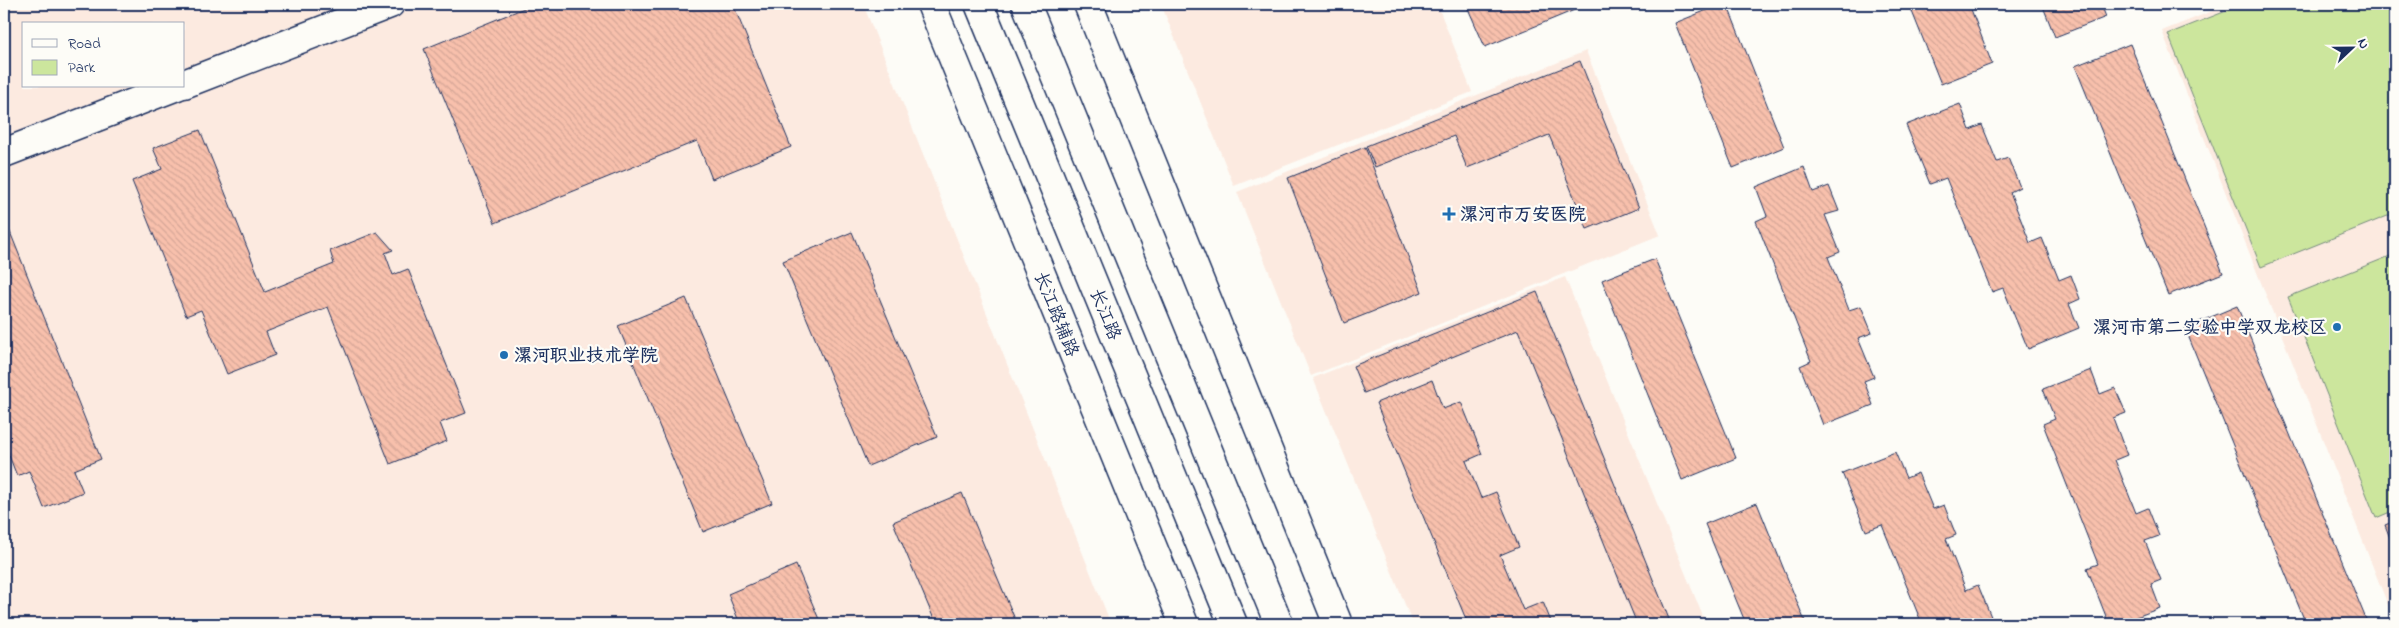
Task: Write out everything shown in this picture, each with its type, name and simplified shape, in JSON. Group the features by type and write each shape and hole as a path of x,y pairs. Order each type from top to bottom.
{"street":[{"path":"185,84 390,4"},
{"name":"长江路辅路","path":"931,4 1184,624"},
{"name":"长江路","path":"979,4 1233,624"},
{"path":"1026,4 1279,624"},
{"path":"1088,4 1338,624"},
{"path":"4,154 172,88"}],"shaded area":[{"name":"漯河职业技术学院","path":"4,4 863,4 1111,624 4,624"},
{"path":"1161,4 1437,4 1472,92 1234,186"},
{"name":"漯河市第二实验中学双龙校区","path":"2230,4 2395,4 2395,623 2162,31"},
{"name":"漯河市万安医院","path":"1586,51 1660,235 1311,376 1237,192"},
{"path":"1565,277 1706,624 1413,624 1313,378"}],"green space":[{"path":"2244,4 2395,4 2395,213 2261,267 2168,34"},
{"path":"2395,254 2395,510 2376,518 2288,297"}],"building":[{"path":"534,4 733,4 791,147 712,179 697,141 495,223 424,49"},
{"path":"1466,4 1589,4 1485,47"},
{"path":"1722,4 1727,4 1784,147 1733,168 1675,23"},
{"path":"1909,4 1969,4 1992,64 1941,84"},
{"path":"2042,4 2101,4 2106,17 2055,37"},
{"path":"2130,44 2223,273 2168,295 2075,66"},
{"path":"1580,61 1639,208 1587,229 1549,135 1467,168 1454,136 1375,167 1366,146"},
{"path":"1960,104 1970,130 1982,125 1997,162 2008,158 2020,187 2010,192 2030,243 2042,238 2059,280 2071,275 2080,299 2069,304 2079,328 2028,349 2003,288 1992,292 1946,178 1930,184 1906,125"},
{"path":"200,130 265,292 334,264 330,251 377,232 393,250 385,253 393,275 408,269 466,413 440,423 447,441 390,464 328,307 266,332 275,355 227,374 201,310 186,316 132,181 162,169 153,148"},
{"path":"1365,147 1422,292 1344,323 1288,178"},
{"path":"1804,167 1813,192 1829,186 1839,211 1825,215 1840,252 1828,257 1849,310 1861,306 1872,333 1858,338 1874,377 1864,381 1873,405 1823,425 1800,366 1811,361 1756,221 1767,216 1756,187"},
{"path":"4,217 101,459 74,470 83,492 44,508 29,471 17,476 4,443"},
{"path":"852,232 937,437 868,466 783,261"},
{"path":"1655,259 1736,458 1682,480 1602,280"},
{"path":"1537,292 1671,624 1637,624 1518,330 1364,393 1353,366"},
{"path":"686,298 772,503 703,532 618,326"},
{"path":"2237,306 2368,624 2306,624 2185,328"},
{"path":"2091,370 2100,394 2115,388 2126,413 2113,418 2127,455 2115,460 2136,513 2148,508 2159,536 2145,541 2161,580 2151,584 2160,608 2118,624 2109,624 2087,568 2098,564 2043,424 2055,419 2043,389"},
{"path":"1432,380 1443,409 1461,402 1482,454 1466,461 1481,498 1496,492 1519,547 1500,555 1523,610 1543,602 1552,624 1468,624 1376,403"},
{"path":"1895,452 1906,478 1918,473 1933,509 1944,505 1956,535 1946,539 1966,590 1978,585 1994,624 1922,624 1882,525 1866,531 1842,473"},
{"path":"962,493 1017,624 936,624 893,522"},
{"path":"1757,503 1806,624 1746,624 1705,524"},
{"path":"2395,521 2395,551 2385,525"},
{"path":"796,565 821,624 740,624 728,594"}],"place":[{"name":"漯河市万安医院","path":"1449,214"},
{"name":"漯河市第二实验中学双龙校区","path":"2337,327"},
{"name":"漯河职业技术学院","path":"504,355"}]}
